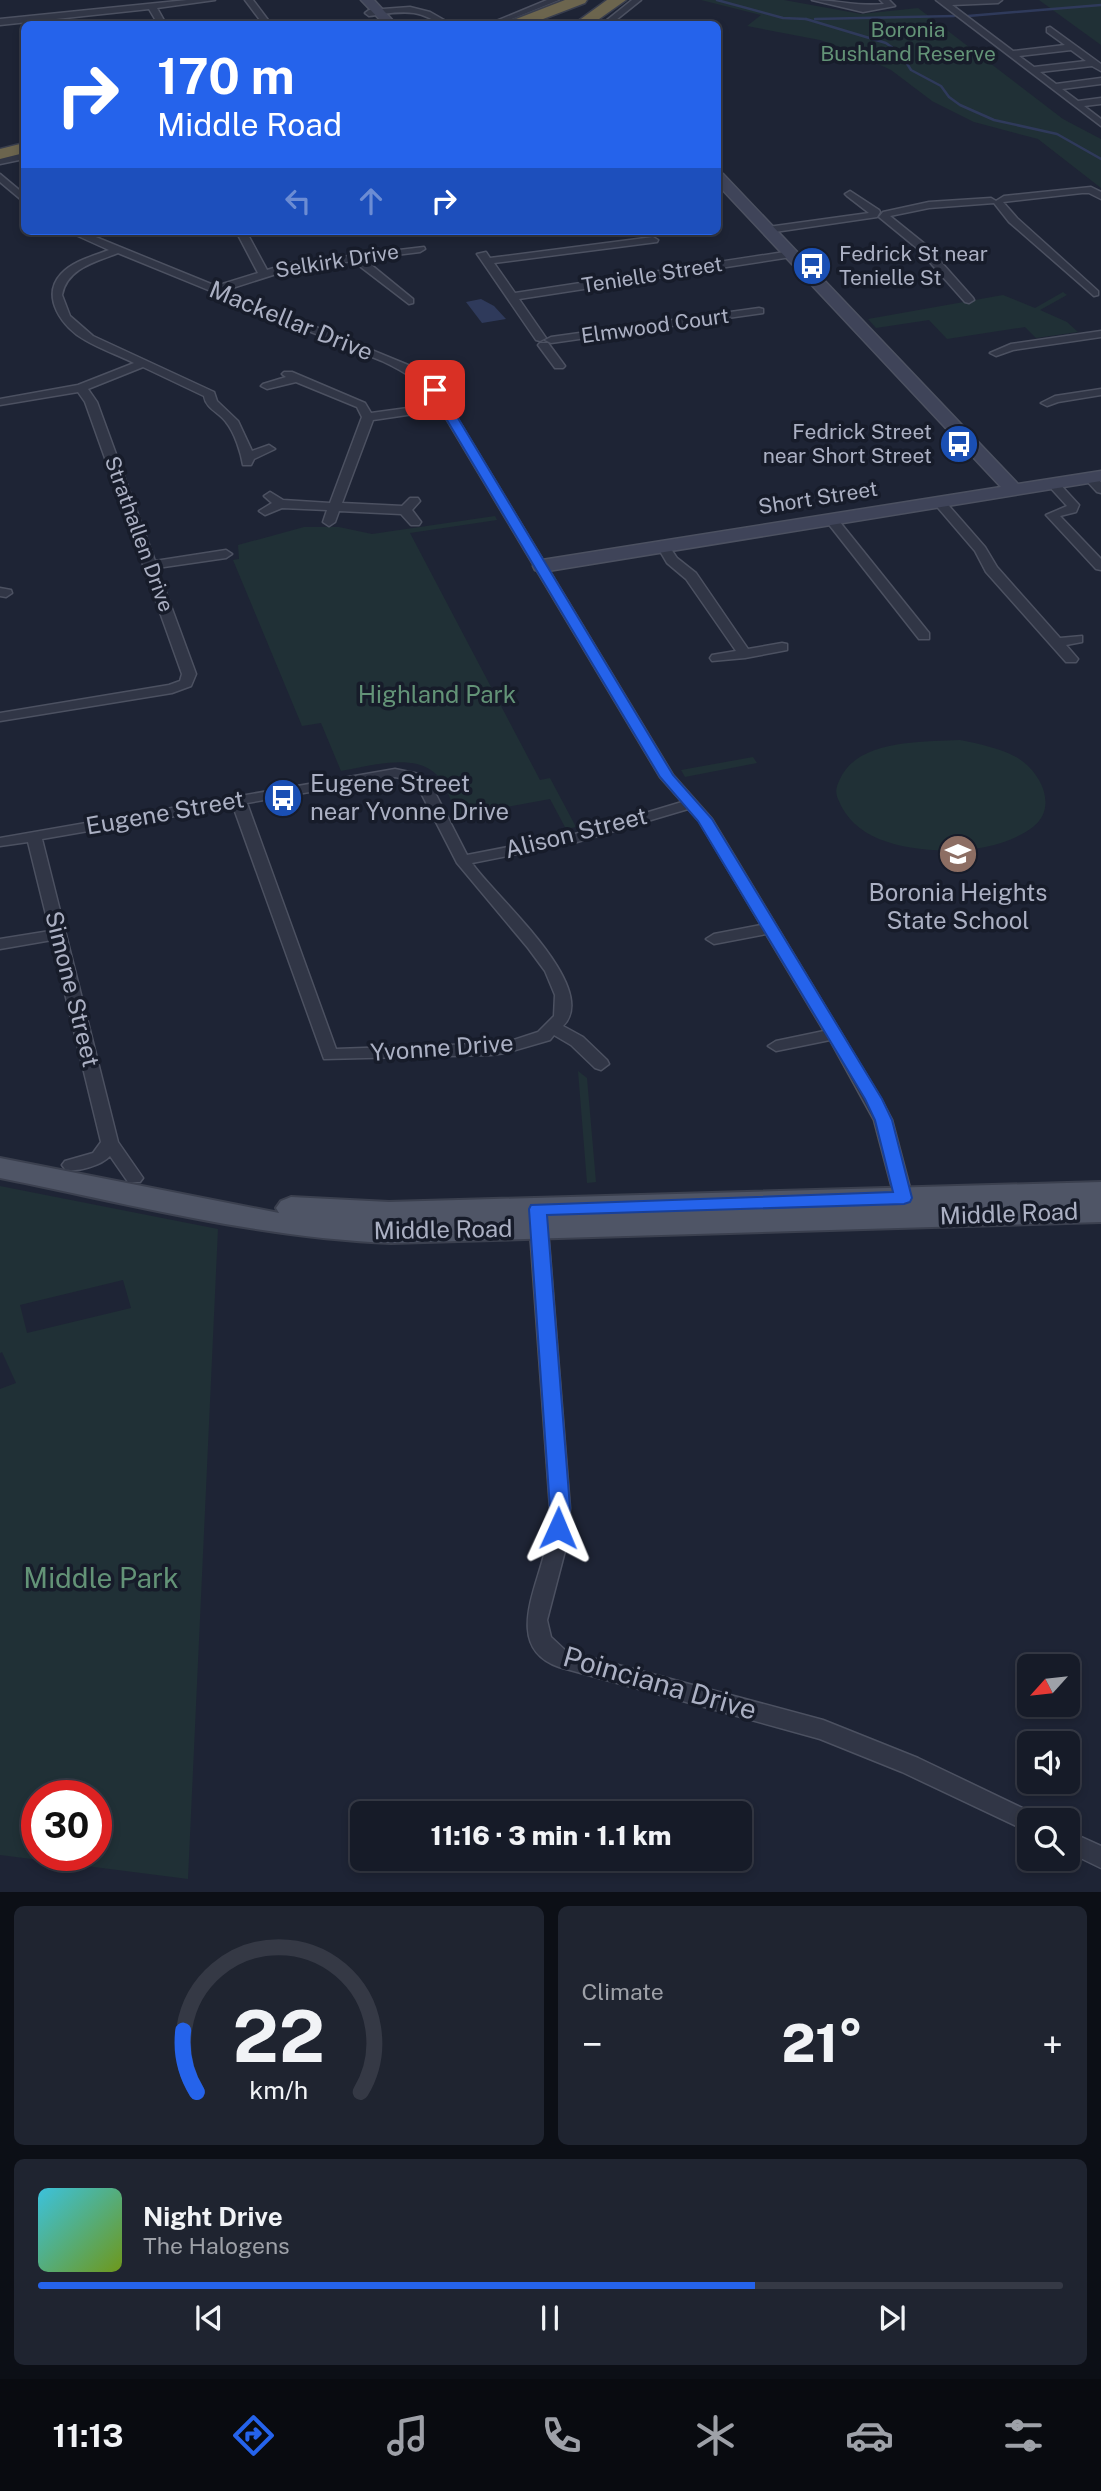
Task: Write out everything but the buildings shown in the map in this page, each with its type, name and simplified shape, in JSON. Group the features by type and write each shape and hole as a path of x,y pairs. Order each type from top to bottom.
{"highway":[{"path":"525,21 579,0"},
{"path":"554,21 603,0"},
{"path":"586,21 618,0"},
{"path":"0,144 21,139"},
{"path":"0,154 21,149"}],"main road":[{"name":"Middle Road","path":"0,1151 237,1201 322,1211 538,1219"},
{"name":"Middle Road","path":"0,1168 279,1224 333,1230 391,1232 538,1219 906,1207 1101,1192"},
{"name":"Middle Road","path":"906,1207 1101,1211"}],"street":[{"path":"90,0 96,12"},
{"path":"28,21 56,20 96,12 211,0"},
{"path":"249,0 265,21"},
{"path":"359,0 373,13 423,11 441,21"},
{"path":"501,21 555,0"},
{"path":"610,21 637,0"},
{"path":"816,0 868,10 891,6 884,0"},
{"path":"942,1 998,0"},
{"path":"942,1 1101,123"},
{"path":"152,6 160,21"},
{"path":"0,22 21,21"},
{"path":"1050,30 1098,66"},
{"path":"1012,54 1073,47"},
{"path":"1032,70 1098,66"},
{"path":"1054,87 1101,81"},
{"path":"1076,104 1101,101"},
{"path":"0,161 21,157"},
{"path":"0,177 21,196"},
{"path":"721,180 1014,490"},
{"path":"768,230 929,205 998,201 1091,190 1101,196"},
{"path":"850,194 922,247 969,300"},
{"path":"998,201 1013,220 1089,290 1068,288"},
{"name":"Mackellar Drive","path":"82,235 404,367 435,390 667,777 705,819 834,1034 883,1120 906,1207"},
{"path":"243,235 263,272"},
{"path":"559,366 545,341 484,257 655,239"},
{"name":"Selkirk Drive","path":"215,289 263,272 420,249"},
{"path":"118,250 76,267 62,278 56,287 56,298 63,316 89,338 209,394 211,402 232,421 248,459 269,449"},
{"name":"Tenielle Street","path":"512,297 791,254"},
{"path":"355,257 409,302"},
{"path":"960,290 976,288"},
{"name":"Elmwood Court","path":"545,341 759,311"},
{"path":"996,353 1011,347 1101,334"},
{"path":"0,402 81,388 144,363"},
{"path":"267,386 292,376 361,405 368,417"},
{"name":"Strathallen Drive","path":"0,717 172,689 186,683 189,674 152,565 91,402 81,388"},
{"path":"1046,403 1101,391"},
{"path":"368,417 446,406"},
{"path":"329,522 368,417"},
{"name":"Short Street","path":"542,566 1053,484 1097,481"},
{"path":"1053,484 1073,505 1072,509 1052,515 1101,566"},
{"path":"265,511 275,500 335,507 410,506 415,522"},
{"path":"939,502 981,550 991,569 1071,659"},
{"path":"831,519 925,636"},
{"path":"663,546 673,560 691,576 745,653"},
{"path":"152,565 226,554"},
{"path":"1056,643 1077,639"},
{"path":"717,658 782,648"},
{"name":"Eugene Street","path":"0,842 395,773 412,775 422,781 462,859"},
{"name":"Yvonne Drive","path":"238,800 330,1055 504,1048 532,1041 555,1029"},
{"name":"Alison Street","path":"462,859 577,838 691,804"},
{"name":"Simone Street","path":"34,836 110,1143 134,1178"},
{"path":"462,859 482,886 535,942 554,970 565,997 563,1016 555,1029 577,1041 601,1064"},
{"path":"714,939 771,928"},
{"path":"0,944 58,934"},
{"path":"776,1046 834,1034"},
{"path":"71,1165 99,1157 110,1143"},
{"name":"Poinciana Drive","path":"538,1219 560,1508 556,1548 536,1620 541,1641 559,1658 823,1730 911,1765 1017,1816"},
{"path":"1080,1847 1101,1858"}],"green space":[{"name":"Boronia Bushland Reserve","path":"701,0 784,0 861,14 918,8 1063,119 1101,139 1101,188 1038,139 974,122 932,101 891,70 846,49 820,40 747,26 761,15"},
{"name":"Boronia Bushland Reserve","path":"1039,0 1101,0 1101,45"},
{"path":"1063,292 1067,295 1040,310 1067,322 1078,332 1036,338 1025,327 947,339 929,320 876,328 868,319 1003,295 1035,308"},
{"name":"Highland Park","path":"495,516 497,520 410,533 540,780 550,778 576,827 566,829 550,799 458,816 441,780 421,765 395,762 341,771 321,723 302,726 233,560 239,559 238,545 304,527 339,527 372,534"},
{"path":"960,740 1010,754 1032,771 1039,780 1045,799 1041,819 1033,827 999,844 979,848 916,848 896,845 866,832 854,824 841,806 836,794 840,779 849,766 861,756 893,745"},
{"path":"753,757 757,763 685,777 681,770"},
{"path":"578,1071 587,1078 596,1182 587,1183"},
{"name":"Middle Park","path":"0,1186 218,1229 188,1879 112,1869 112,1780 21,1780 21,1858 0,1855 0,1389 16,1383 2,1352 0,1353","holes":["123,1280 131,1308 27,1333 20,1305"]}],"water":[{"path":"481,299 494,306 506,319 482,323 466,302"}],"waterway":[{"path":"717,0 783,18 806,19 886,43 901,54 911,70 941,86 949,97 960,105 994,120 1057,134 1101,159"},
{"path":"968,16 1101,5"},
{"path":"815,19 954,16"}],"place":[{"name":"Fedrick St near Tenielle St","path":"812,266"},
{"name":"Fedrick Street near Short Street","path":"959,444"},
{"name":"Eugene Street near Yvonne Drive","path":"283,798"},
{"name":"Boronia Heights State School","path":"958,854"}],"route":[{"path":"435,390 667,777 705,819 873,1099 883,1120 904,1198 538,1209 560,1508 558,1528"}]}
